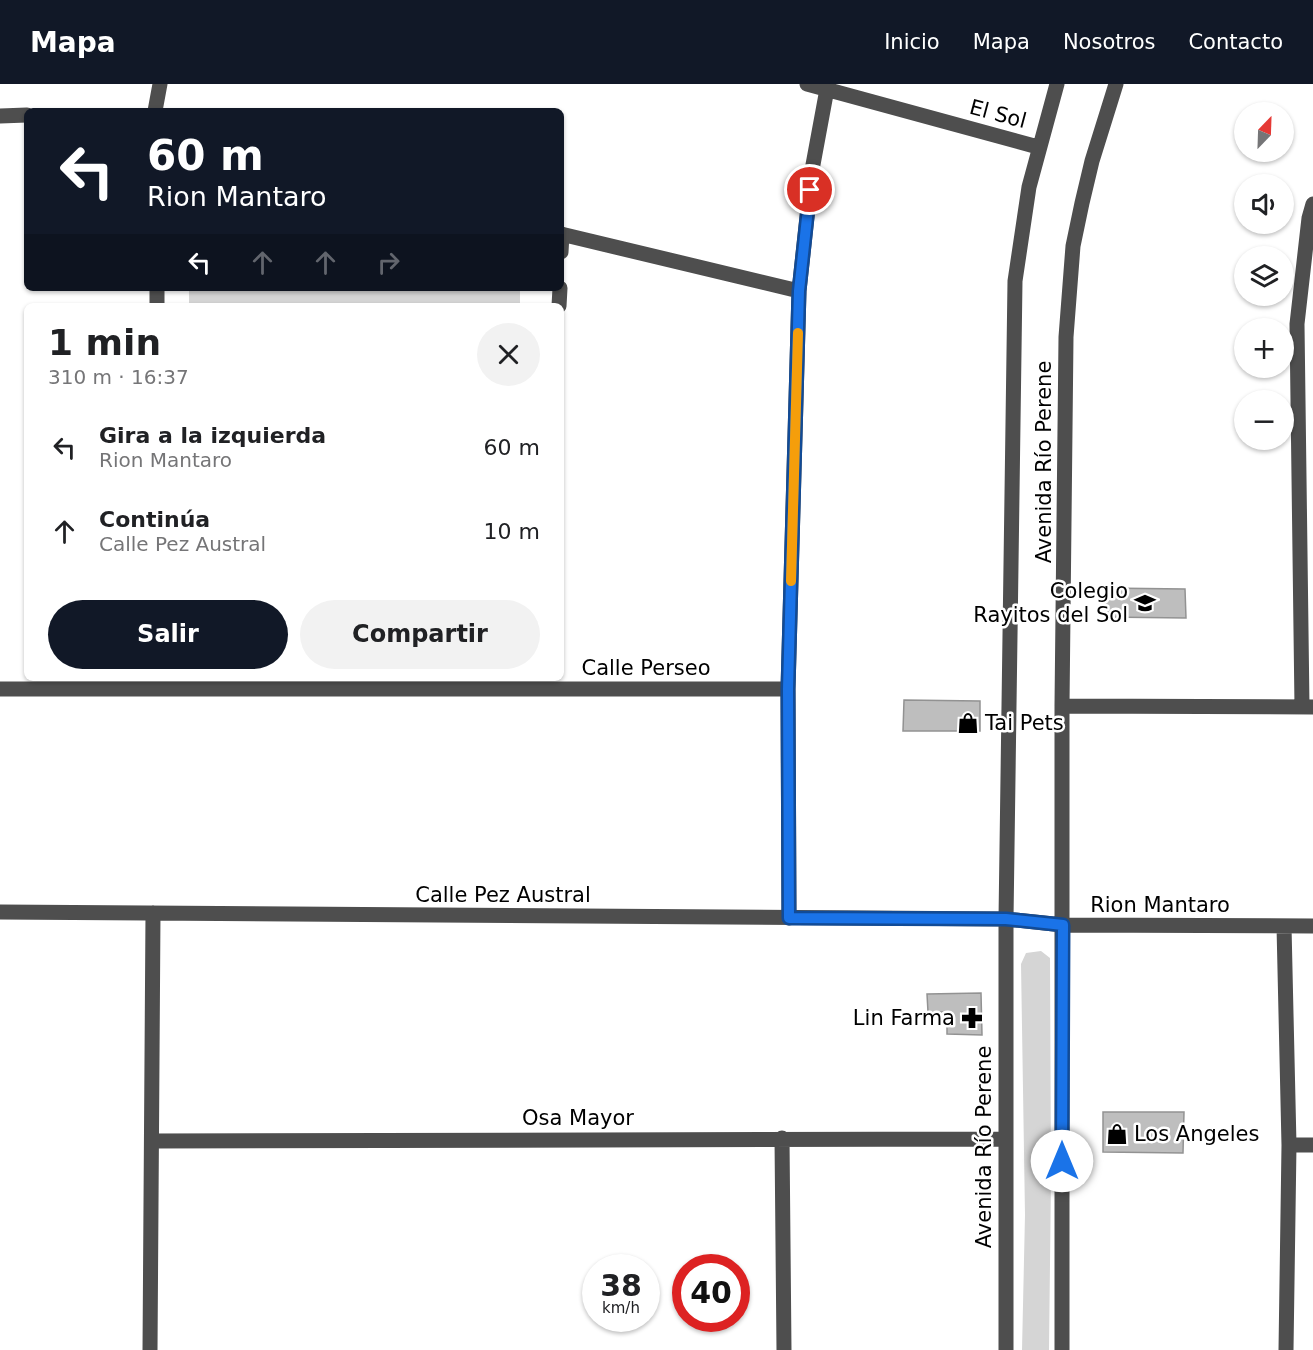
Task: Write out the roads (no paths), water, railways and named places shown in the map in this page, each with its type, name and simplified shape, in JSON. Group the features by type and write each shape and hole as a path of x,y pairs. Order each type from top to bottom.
{"street":[{"path":"156,108 160,84"},
{"name":"El Sol","path":"807,84 1038,147"},
{"name":"Avenida Río Perene","path":"1006,1350 1006,919 1015,281 1021,229 1038,147 1057,84"},
{"name":"Avenida Río Perene","path":"1062,1350 1062,706 1068,291 1073,246 1082,203 1092,161 1116,84"},
{"path":"789,918 788,689 799,291 812,170 826,89"},
{"path":"0,116 24,115"},
{"path":"1062,706 1307,707 1297,324 1312,214"},
{"path":"564,235 799,291"},
{"name":"Calle Perseo","path":"0,689 155,683 547,683 788,689"},
{"name":"Calle Pez Austral","path":"0,912 1006,919"},
{"path":"150,1350 153,913"},
{"name":"Rion Mantaro","path":"1006,919 1063,925 1313,926"},
{"path":"1284,926 1289,1145 1286,1350"},
{"path":"782,1138 784,1350"},
{"name":"Osa Mayor","path":"152,1142 1005,1139"},
{"path":"1289,1145 1313,1145"}],"place":[{"name":"Colegio Rayitos del Sol","path":"1145,603"},
{"name":"Tai Pets","path":"968,723"},
{"name":"Lin Farma","path":"972,1018"},
{"name":"Los Angeles","path":"1117,1134"}]}
